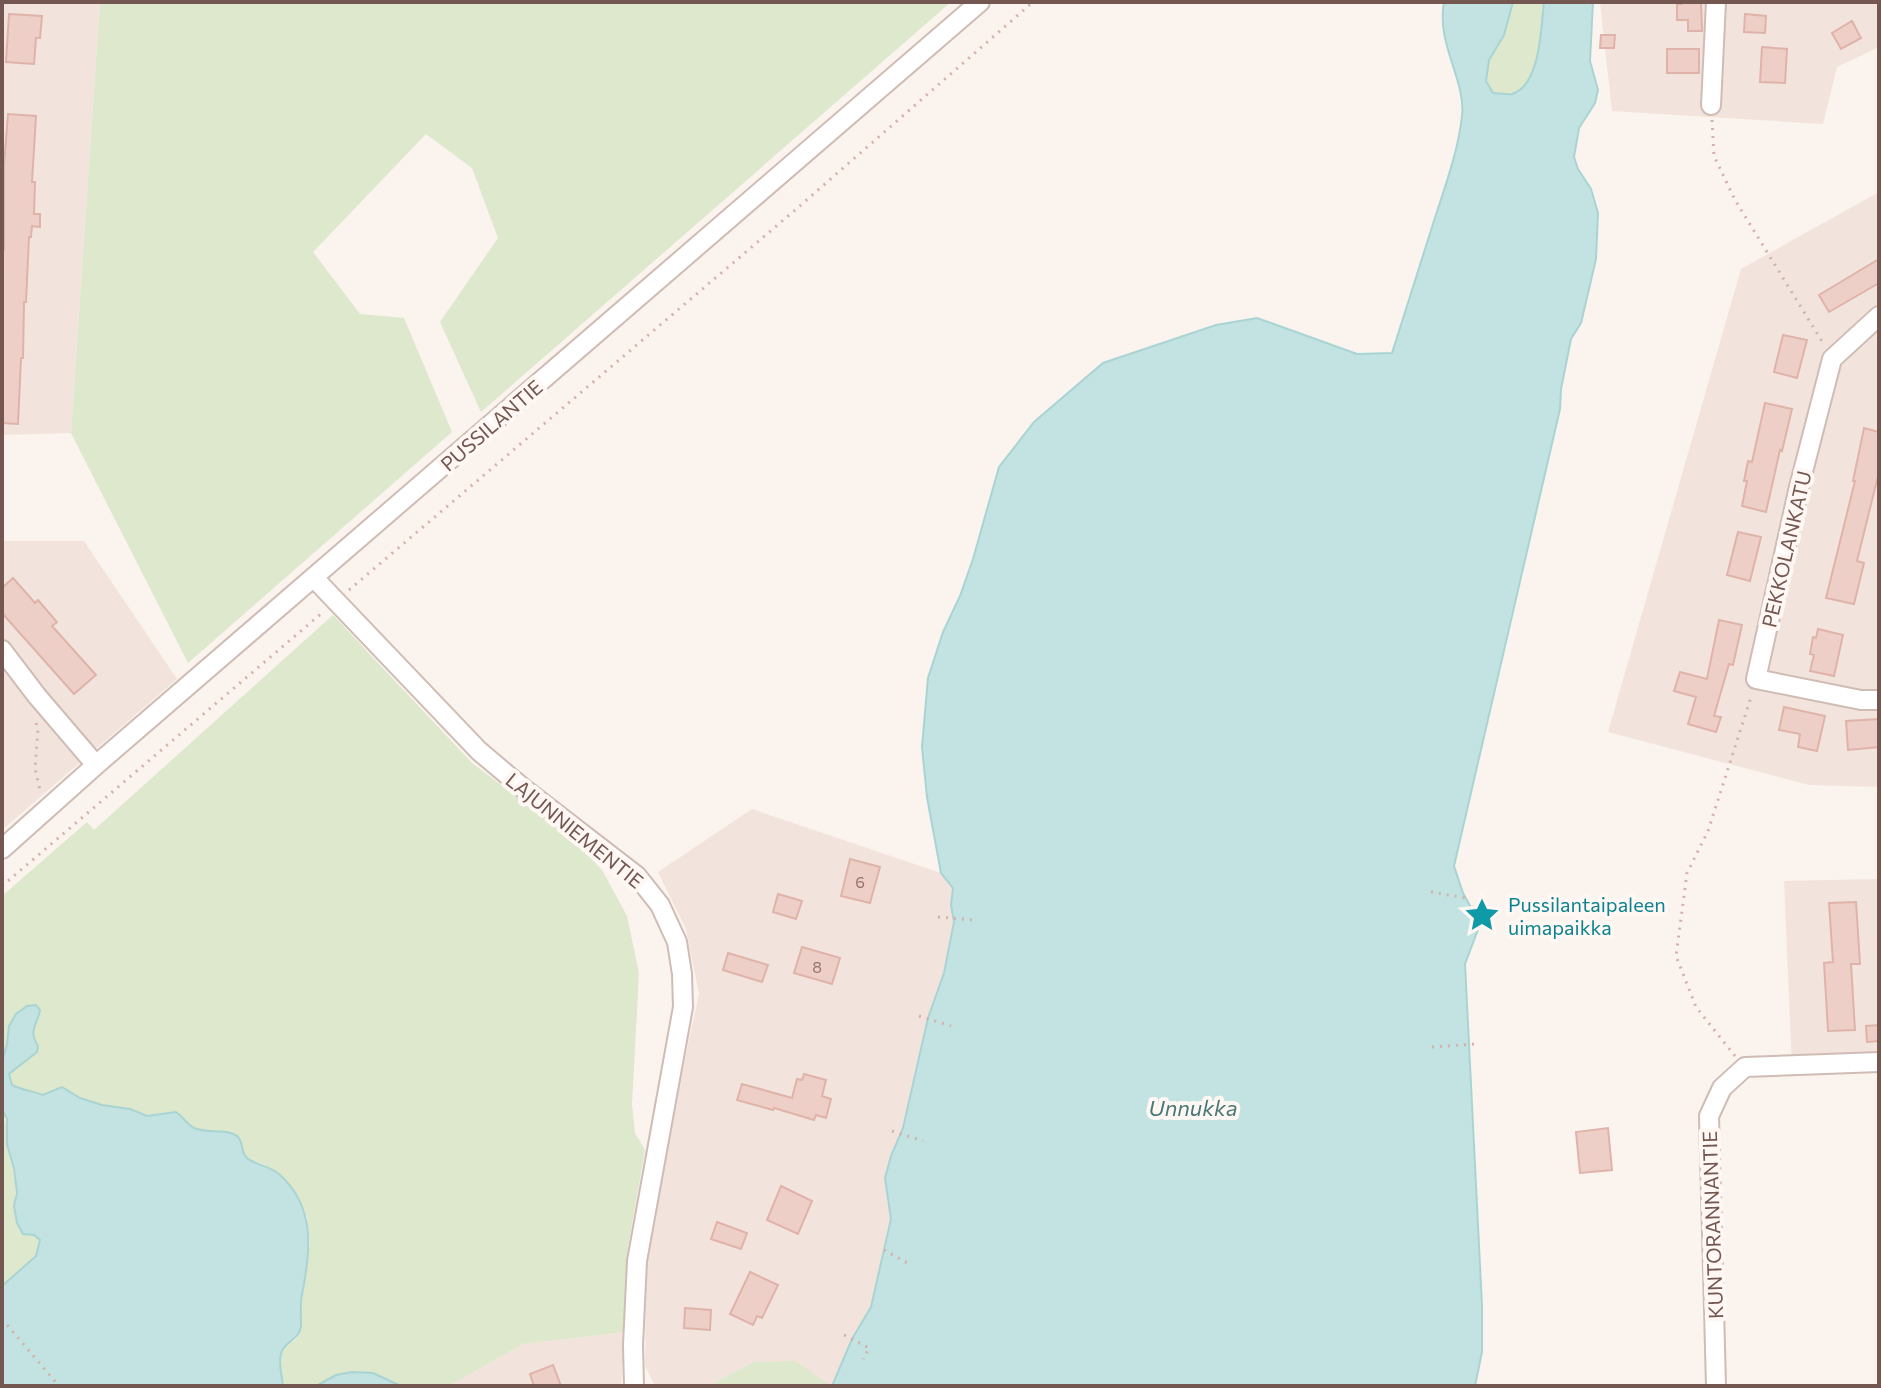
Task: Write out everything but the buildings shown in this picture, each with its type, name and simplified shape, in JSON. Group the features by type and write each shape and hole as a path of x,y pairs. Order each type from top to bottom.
{"street":[{"name":"PUSSILANTIE","path":"2,849 980,2"},
{"path":"1711,105 1716,2"},
{"path":"1832,359 1879,316"},
{"name":"PEKKOLANKATU","path":"1756,679 1799,487 1832,359"},
{"name":"LAJUNNIEMENTIE","path":"314,578 479,751 637,876 660,905 677,942 683,1007 637,1261 634,1386"},
{"path":"2,650 96,765"},
{"path":"1756,679 1861,700 1879,700"},
{"path":"1745,1067 1879,1062"},
{"name":"KUNTORANNANTIE","path":"1716,1386 1709,1116 1722,1088 1745,1067"}],"path":[{"path":"2,886 794,211 1033,2"},
{"path":"1711,105 1714,156 1724,178 1832,359"},
{"path":"1745,1067 1696,1007 1676,956 1687,873 1708,831 1756,679"},
{"path":"38,729 35,769 39,790 51,806"},
{"path":"1431,892 1466,898"},
{"path":"938,917 973,920"},
{"path":"919,1016 951,1026"},
{"path":"1432,1047 1475,1044"},
{"path":"892,1131 923,1141"},
{"path":"884,1250 911,1265"},
{"path":"2,1319 59,1386"},
{"path":"844,1335 869,1348 863,1359"}],"shaded area":[{"path":"2,2 100,2 71,433 2,435"},
{"path":"1600,2 1879,2 1879,47 1837,67 1823,124 1612,111"},
{"path":"1879,192 1879,787 1809,785 1608,732 1741,269"},
{"path":"2,541 84,541 177,679 2,830"},
{"path":"752,809 941,873 953,887 951,905 954,922 944,973 928,1018 903,1128 891,1156 891,1219 871,1307 852,1339 832,1386 753,1362 709,1386 655,1386 645,1366 646,1263 657,1186 699,994 686,929 658,872"},
{"path":"1879,879 1879,1065 1792,1068 1784,881"},
{"path":"625,1332 621,1386 449,1386 523,1344"}],"green space":[{"path":"100,2 951,2 481,412 440,322 498,238 472,168 426,134 313,252 360,314 404,318 452,432 188,663 71,433"},
{"path":"1513,2 1544,2 1538,54 1529,79 1522,88 1512,94 1493,93 1486,81 1489,60 1504,35"},
{"path":"333,615 472,763 571,838 602,870 627,916 639,973 632,1104 635,1133 645,1150 628,1247 625,1332 523,1344 449,1386 401,1386 373,1373 336,1375 316,1386 283,1386 280,1358 284,1348 296,1339 301,1329 300,1313 310,1242 307,1217 294,1192 279,1174 263,1164 249,1161 243,1153 242,1143 194,1128 176,1112 147,1116 80,1098 62,1087 43,1095 12,1085 9,1075 29,1059 38,1019 9,1026 2,1062 2,896 87,822 94,830"},
{"path":"2,1109 15,1181 14,1206 40,1240 36,1256 2,1286"},
{"path":"795,1361 831,1386 709,1386 753,1362"}],"sand":[{"name":"Pussilantaipaleen uimapaikka","path":"1469,905 1485,905 1494,926 1479,927"}],"water":[{"name":"Unnukka","path":"1444,2 1513,2 1504,35 1489,60 1486,81 1493,93 1512,94 1522,88 1534,67 1544,2 1593,2 1590,61 1598,90 1595,103 1579,128 1574,157 1591,189 1598,213 1596,259 1581,323 1571,339 1560,409 1454,866 1479,927 1465,964 1482,1306 1482,1352 1475,1386 832,1386 852,1339 871,1307 891,1219 885,1178 903,1128 928,1018 944,973 954,922 951,905 953,888 941,873 927,797 922,747 928,678 973,559 999,467 1034,422 1103,363 1216,325 1257,318 1357,354 1392,353 1460,130 1462,102 1444,32"},
{"path":"36,1005 40,1010 33,1032 37,1052 9,1074 12,1085 43,1095 62,1087 80,1098 147,1116 176,1112 194,1128 237,1136 247,1158 275,1171 291,1187 305,1216 308,1246 300,1330 280,1357 283,1386 2,1386 2,1286 36,1256 40,1240 34,1235 23,1234 17,1223 14,1169 7,1144 7,1119 2,1109 2,1062 9,1026 16,1014 27,1006"},
{"path":"373,1373 401,1386 316,1386 336,1375"}],"place":[{"name":"Pussilantaipaleen uimapaikka","path":"1482,915"}]}
